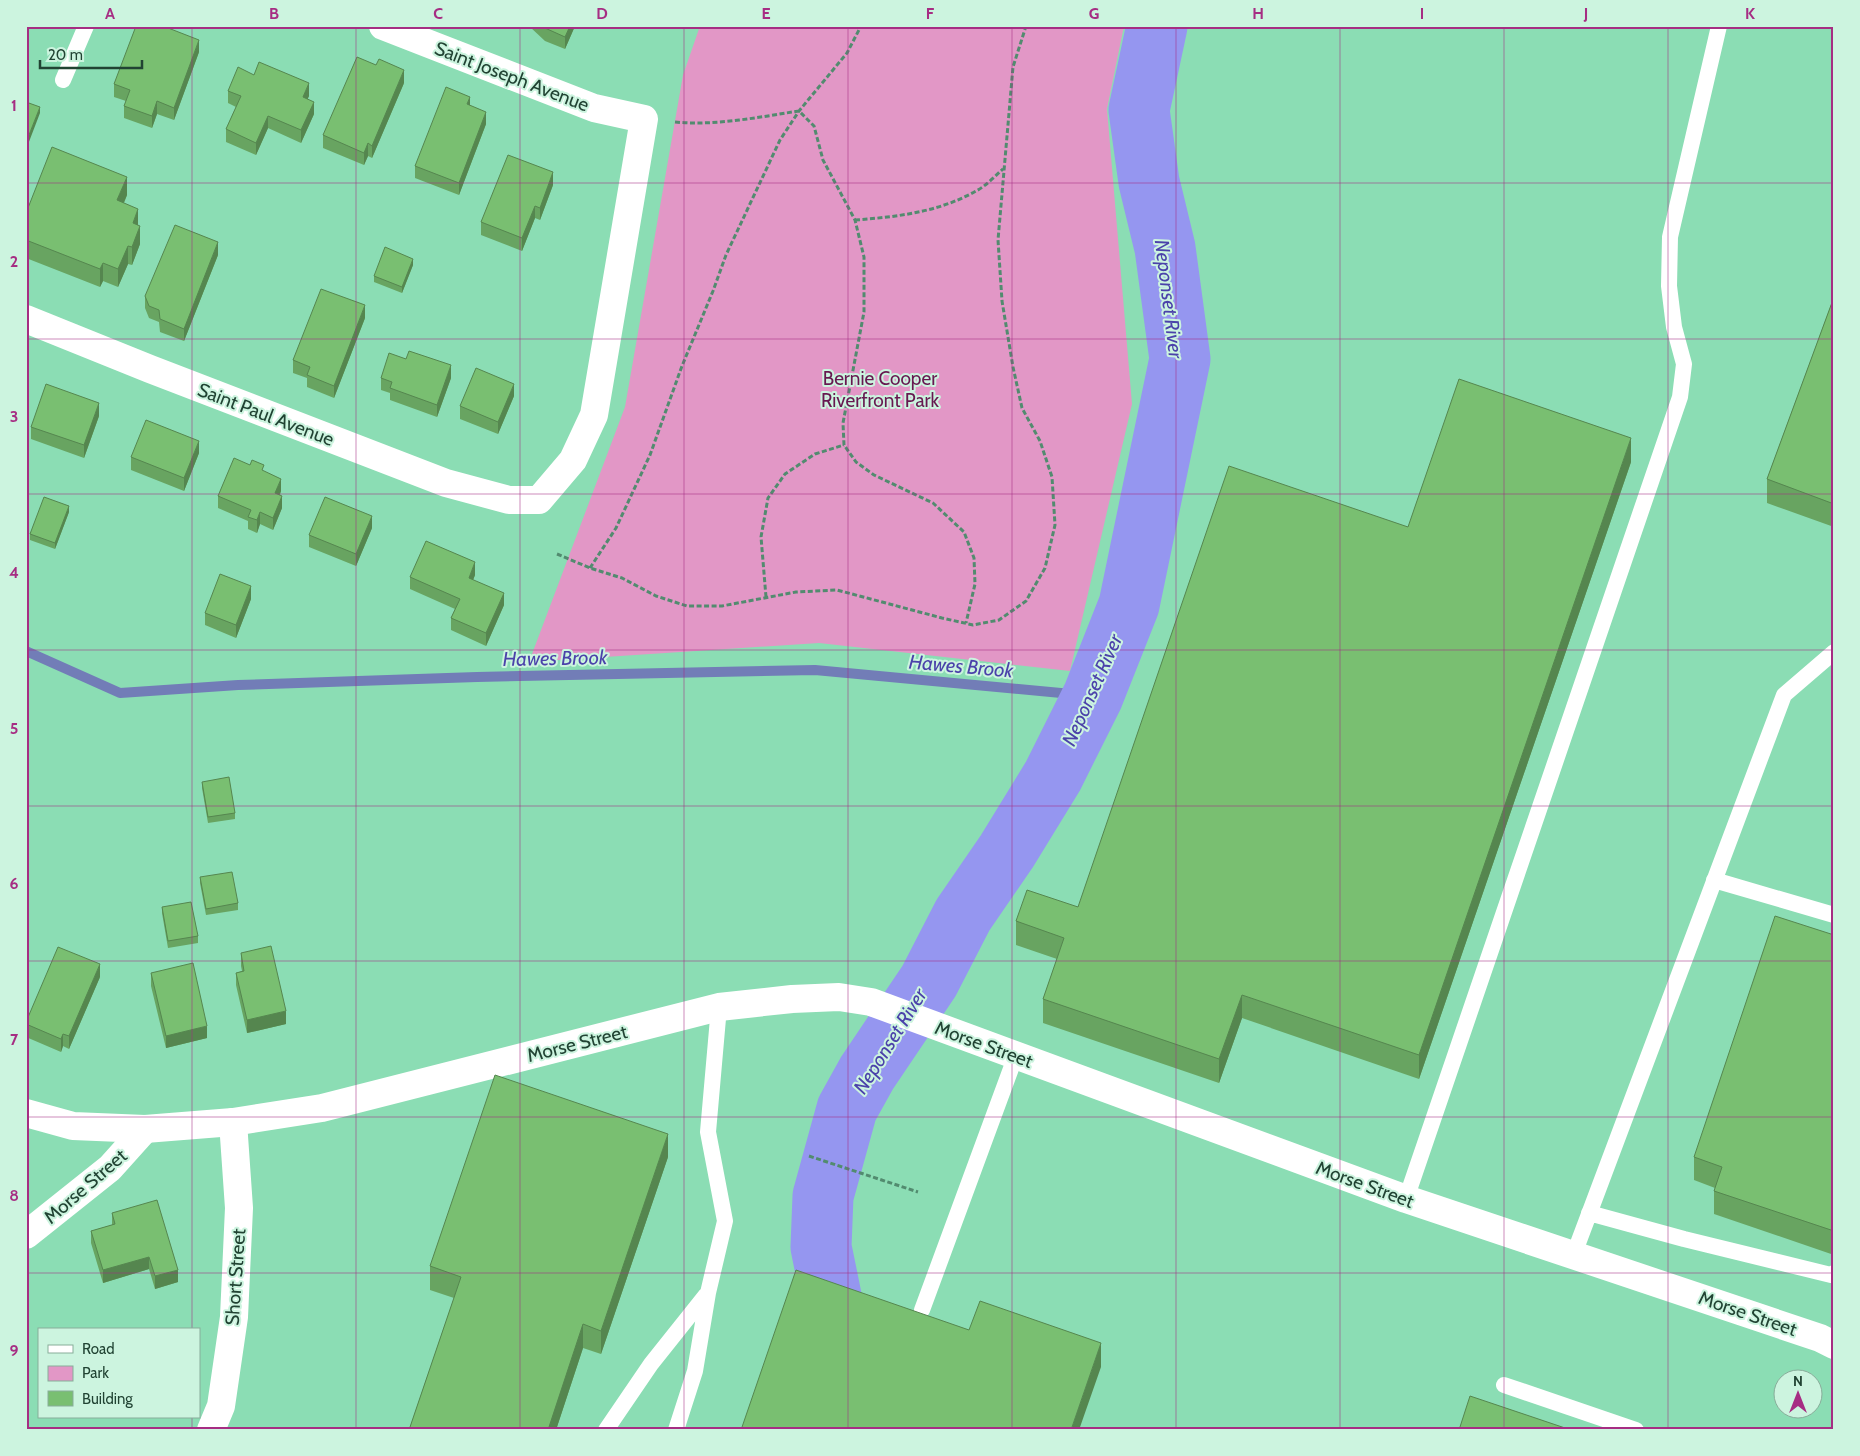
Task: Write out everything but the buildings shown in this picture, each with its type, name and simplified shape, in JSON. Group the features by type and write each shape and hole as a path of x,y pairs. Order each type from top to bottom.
{"street":[{"name":"Saint Joseph Avenue","path":"383,26 594,108 644,119"},
{"name":"Saint Paul Avenue","path":"26,319 160,373 446,483 509,500 539,500 572,460 594,415 644,119"},
{"name":"Morse Street","path":"26,1235 110,1168 145,1129 233,1122 322,1108 719,1007 792,999 839,997 871,1002 1406,1199 1574,1254 1820,1338 1834,1345"},
{"path":"26,1113 73,1126 145,1129"},
{"name":"Short Street","path":"211,1430 221,1406 234,1317 239,1208 233,1122"}],"lane":[{"path":"63,80 86,26"},
{"path":"1406,1199 1680,397 1684,364 1674,327 1669,286 1670,238 1719,26"},
{"path":"1574,1254 1784,695 1834,652"},
{"path":"1714,880 1834,915"},
{"path":"676,1430 695,1370 708,1293 725,1221 708,1132 719,1007"},
{"path":"922,1310 1016,1056"},
{"path":"1589,1213 1684,1239 1831,1275 1834,1273"},
{"path":"606,1430 651,1364 708,1293"},
{"path":"1504,1385 1636,1430"}],"path":[{"path":"590,568 616,528 650,456 682,366 726,255 780,140 799,112 847,53 861,26"},
{"path":"556,554 590,568 622,578 656,596 687,606 722,606 796,592 837,590 973,625 999,620 1026,601 1046,568 1055,525 1052,477 1040,441 1022,408 1013,367 1002,300 998,240 1013,67 1026,26"},
{"path":"644,119 692,124 799,112 814,126 823,160 855,220 864,257 864,312 843,422 844,445 856,462 874,475 933,503 964,532 974,558 975,584 966,623"},
{"path":"855,220 894,217 932,210 977,191 1003,169"},
{"path":"766,597 761,537 768,498 785,474 815,454 844,445"},
{"path":"809,1156 918,1192"}],"green space":[{"name":"Bernie Cooper Riverfront Park","path":"700,26 1124,26 1107,109 1132,404 1070,671 819,643 529,662 625,407 683,75"}],"waterway":[{"name":"Neponset River","path":"832,1301 821,1247 823,1196 847,1109 867,1073 929,981 963,915 1007,851 1053,776 1093,696 1129,605 1180,359 1165,248 1149,182 1139,110 1157,26"},
{"name":"Hawes Brook","path":"26,651 120,693 238,685 477,677 815,670 1093,696"}]}
